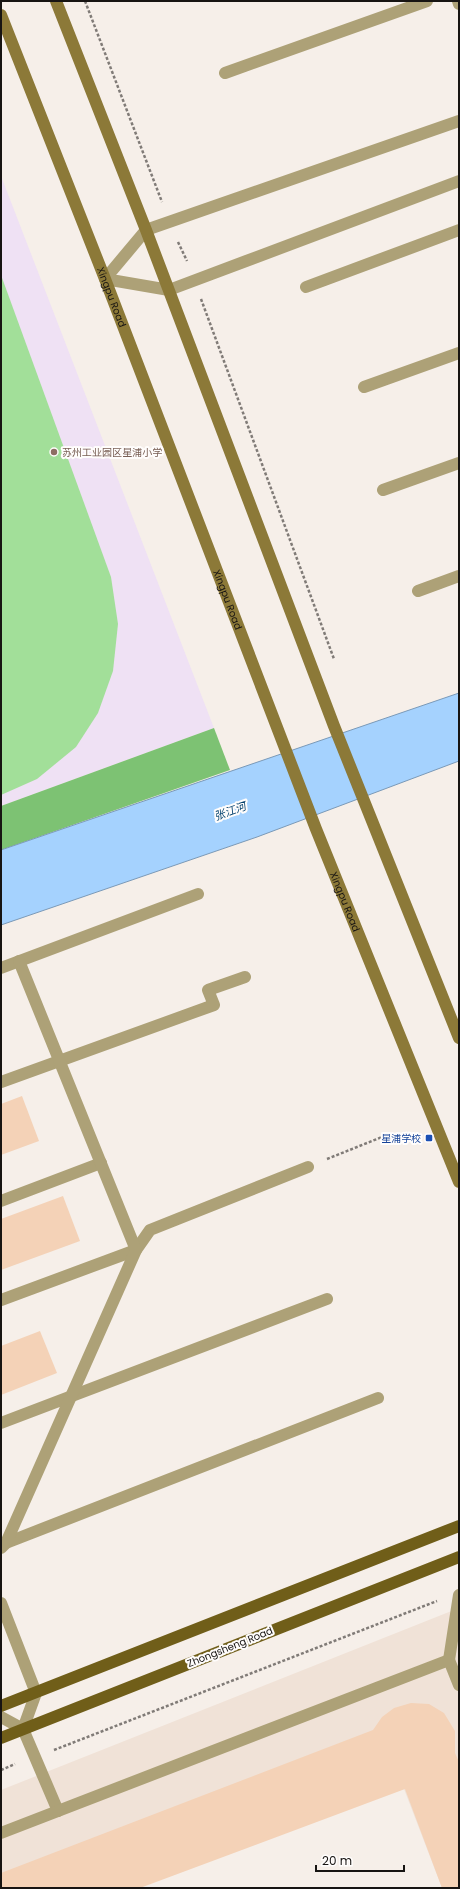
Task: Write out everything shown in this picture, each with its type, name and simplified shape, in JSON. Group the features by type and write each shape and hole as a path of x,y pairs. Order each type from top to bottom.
{"main road":[{"path":"56,1 146,230 334,726 459,1038"},
{"name":"Xingpu Road","path":"1,15 105,279 316,828 459,1182"},
{"path":"1,1706 459,1526"},
{"name":"Zhongsheng Road","path":"1,1738 459,1557"}],"street":[{"path":"225,73 427,1"},
{"path":"105,279 146,230 459,121"},
{"path":"105,279 169,290 459,181"},
{"path":"306,287 459,230"},
{"path":"364,387 459,354"},
{"path":"383,490 459,463"},
{"path":"418,591 459,576"},
{"path":"1,968 198,894"},
{"path":"19,961 136,1250"},
{"path":"1,1082 214,1005 208,990 245,977"},
{"path":"1,1201 101,1163"},
{"path":"3,1546 136,1250 150,1230 308,1167"},
{"path":"1,1300 136,1250"},
{"path":"1,1423 327,1299"},
{"path":"3,1546 378,1398"},
{"path":"459,1595 449,1660 459,1685"},
{"path":"1,1603 36,1693 23,1729"},
{"path":"1,1833 449,1660"},
{"path":"1,1717 23,1729 58,1811"}],"path":[{"path":"85,1 170,222 194,280 334,660"},
{"path":"308,1167 387,1135"},
{"path":"1,1770 444,1598"}],"shaded area":[{"name":"苏州工业园区星浦小学","path":"1,176 214,728 1,806"},
{"path":"459,1608 459,1888 442,1888 404,1789 1,1888 1,1790"}],"green space":[{"path":"1,275 111,577 118,624 113,671 98,713 76,747 37,779 1,795"},
{"path":"214,728 230,770 1,850 1,806"}],"water":[{"name":"张江河","path":"459,693 459,761 257,837 1,925 1,850"}],"building":[{"path":"22,1096 39,1141 1,1155 1,1104"},
{"path":"63,1196 80,1241 1,1270 1,1219"},
{"path":"40,1331 57,1373 1,1395 1,1346"},
{"path":"411,1703 429,1704 444,1713 455,1731 455,1753 459,1762 459,1888 442,1888 405,1789 140,1888 1,1888 1,1873 373,1730 382,1717 394,1708"}],"place":[{"name":"苏州工业园区星浦小学","path":"54,452"},
{"name":"星浦学校","path":"429,1138"}]}
